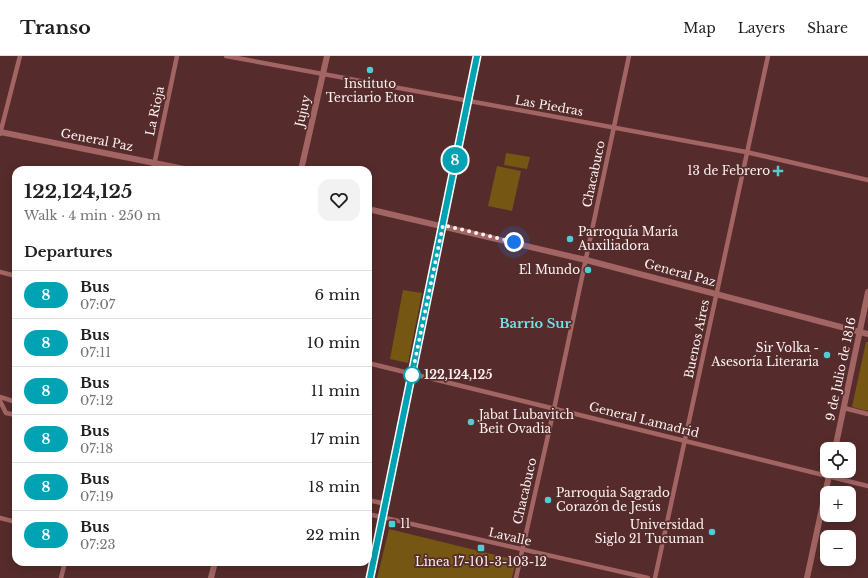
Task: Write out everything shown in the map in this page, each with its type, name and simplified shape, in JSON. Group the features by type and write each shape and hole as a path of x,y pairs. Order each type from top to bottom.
{"street":[{"path":"0,133 20,56"},
{"name":"La Rioja","path":"154,166 177,56"},
{"name":"Las Piedras","path":"226,56 746,152 868,180"},
{"name":"Jujuy","path":"302,166 327,56"},
{"path":"370,578 477,56"},
{"name":"Chacabuco","path":"516,578 554,409 629,56"},
{"name":"Buenos Aires","path":"655,578 768,56"},
{"name":"General Paz","path":"0,133 172,166"},
{"name":"General Paz","path":"372,210 443,225 586,260 868,334"},
{"path":"0,272 12,275"},
{"name":"9 de Julio de 1816","path":"837,442 868,292"},
{"name":"General Lamadrid","path":"372,364 685,441 820,472"},
{"path":"0,397 12,401"},
{"path":"0,401 6,413 12,414"},
{"path":"844,408 868,414"},
{"path":"807,578 829,478"},
{"name":"General Lamadrid","path":"843,478 868,486"},
{"path":"372,501 386,504"},
{"name":"Lavalle","path":"372,515 648,578"},
{"path":"0,518 12,521"},
{"path":"61,578 63,566"},
{"path":"211,578 214,566"}],"shaded area":[{"path":"506,153 530,157 527,169 504,165"},
{"path":"497,166 521,171 512,211 488,206"},
{"path":"403,290 422,293 408,363 390,359"},
{"path":"866,342 868,342 868,411 852,407"},
{"path":"389,529 516,560 512,578 377,578"}],"bus line":[{"name":"8","path":"370,578 477,56"}],"place":[{"name":"Instituto Terciario Eton","path":"370,70"},
{"name":"13 de Febrero","path":"778,171"},
{"name":"Parroquía María Auxiliadora","path":"570,239"},
{"name":"El Mundo","path":"588,270"},
{"name":"Sir Volka - Asesoría Literaria","path":"827,355"},
{"name":"122,124,125","path":"412,375"},
{"name":"Jabat Lubavitch Beit Ovadia","path":"471,422"},
{"name":"Parroquia Sagrado Corazón de Jesús","path":"548,500"},
{"name":"11","path":"392,524"},
{"name":"Universidad Siglo 21 Tucuman","path":"712,532"},
{"name":"Linea 17-101-3-103-12","path":"481,548"}],"district":[{"name":"Barrio Sur","path":"535,323"}],"route":[{"path":"412,375 443,225 514,242"}]}
